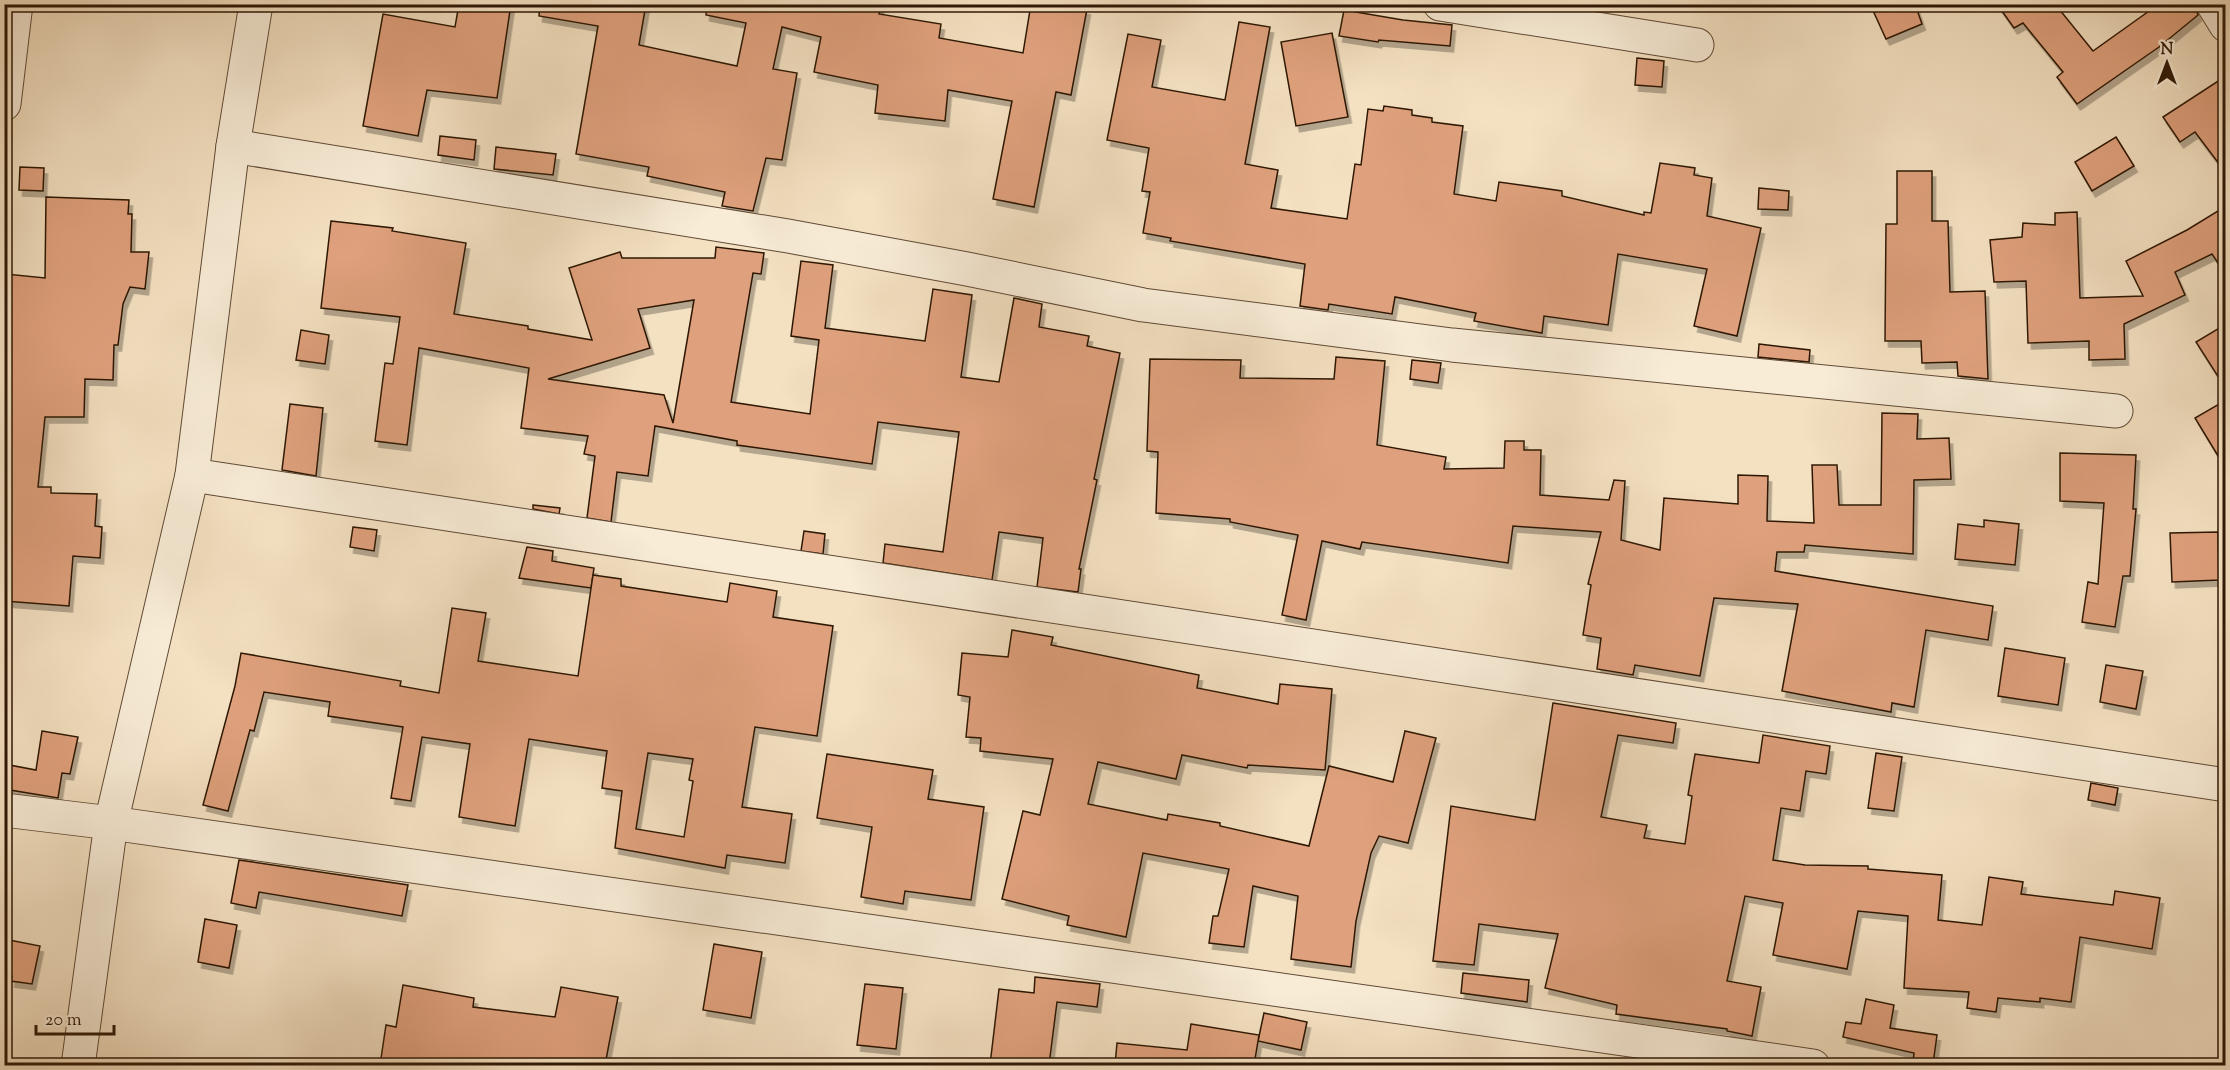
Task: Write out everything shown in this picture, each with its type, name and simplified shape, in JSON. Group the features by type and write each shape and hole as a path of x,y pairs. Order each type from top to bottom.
{"street":[{"path":"4,104 16,4"},
{"path":"78,1065 111,823 192,475 233,146 256,4"},
{"path":"1440,4 1696,45"},
{"path":"2212,4 2226,25"},
{"path":"233,146 788,236 1143,305 1452,345 2116,411"},
{"path":"192,475 626,544 1430,663 2226,785"},
{"path":"4,810 111,823 1814,1065"}],"building":[{"path":"459,4 511,4 497,98 427,90 418,136 363,126 383,14 455,27"},
{"path":"540,4 646,4 639,45 737,66 746,23 706,15 707,4 881,4 879,14 941,24 939,38 1023,53 1031,4 1064,4 1087,9 1071,95 1056,92 1034,207 993,199 1012,101 948,90 945,121 875,113 878,85 814,72 821,37 782,27 773,69 797,73 782,160 766,158 753,211 722,206 725,192 647,176 649,167 576,154 598,26 539,16"},
{"path":"1870,4 1915,4 1922,24 1886,39"},
{"path":"1997,4 2055,4 2093,51 2159,4 2194,4 2198,15 2159,47 2077,104 2057,77 2063,72 2023,23 2014,28"},
{"path":"1344,10 1452,25 1450,46 1379,40 1378,42 1339,36"},
{"path":"1239,22 1270,27 1245,164 1278,170 1271,208 1347,219 1355,164 1361,165 1368,109 1383,111 1384,106 1412,110 1412,115 1432,118 1432,122 1463,126 1454,194 1496,201 1499,182 1562,191 1562,196 1644,215 1644,212 1651,213 1660,163 1695,168 1694,175 1712,178 1707,216 1761,228 1737,336 1694,326 1707,269 1618,254 1608,325 1544,316 1542,333 1474,321 1476,313 1395,297 1392,314 1329,304 1328,310 1300,306 1305,264 1170,241 1171,238 1143,233 1150,192 1142,191 1149,148 1107,140 1128,34 1161,40 1152,87 1225,100"},
{"path":"1332,33 1348,117 1296,126 1281,42"},
{"path":"1637,58 1664,61 1662,87 1635,85"},
{"path":"2226,76 2226,173 2195,132 2180,142 2163,117"},
{"path":"440,136 476,140 474,160 438,155"},
{"path":"2116,137 2134,166 2092,191 2075,162"},
{"path":"496,147 556,154 553,175 494,169"},
{"path":"20,167 44,168 43,191 19,190"},
{"path":"1897,171 1932,171 1932,221 1948,221 1950,292 1985,291 1988,379 1958,376 1957,362 1922,363 1921,341 1885,341 1886,224 1897,224"},
{"path":"1759,188 1789,191 1788,210 1758,209"},
{"path":"46,197 129,200 128,214 132,214 131,252 149,252 145,289 130,287 123,304 118,345 114,345 113,380 85,379 84,417 45,417 38,487 51,487 51,493 97,494 95,526 102,527 100,558 73,556 69,606 4,601 4,373 11,330 4,329 4,288 6,274 45,278"},
{"path":"2226,206 2226,275 2212,254 2175,272 2185,295 2124,324 2125,359 2089,360 2089,341 2028,343 2026,281 1994,282 1990,240 2022,237 2023,223 2055,225 2055,213 2077,212 2080,298 2143,296 2126,261 2187,230"},
{"path":"331,221 393,228 392,231 466,243 454,314 528,326 528,329 592,340 569,268 620,252 622,258 715,258 716,247 764,253 761,274 753,273 731,402 810,414 819,340 791,336 801,261 833,265 825,328 925,341 933,289 972,295 961,377 999,382 1014,298 1042,304 1039,327 1089,336 1087,346 1120,353 1094,479 1097,480 1079,569 1081,569 1078,592 1037,587 1043,538 999,532 992,580 883,563 885,544 943,552 959,432 878,422 872,464 737,445 737,441 655,426 648,476 617,472 611,522 587,518 595,456 584,454 588,436 521,428 529,368 419,348 407,445 375,441 385,363 393,364 400,317 321,308","holes":["694,300 673,423 664,395 548,379 650,348 638,309"]},
{"path":"2226,324 2226,389 2196,342"},
{"path":"301,330 329,335 325,364 296,360"},
{"path":"1759,344 1810,350 1809,362 1758,357"},
{"path":"1336,357 1385,361 1377,445 1446,457 1444,469 1504,468 1505,441 1524,441 1524,450 1541,450 1540,495 1609,500 1614,480 1625,481 1621,540 1660,550 1664,498 1738,504 1738,475 1768,476 1767,521 1814,523 1812,465 1837,465 1839,505 1881,505 1882,413 1918,414 1917,439 1949,438 1951,479 1914,480 1913,554 1805,545 1804,552 1777,552 1775,571 1993,606 1988,640 1926,630 1914,707 1892,703 1891,712 1782,691 1798,604 1714,598 1700,676 1635,665 1633,675 1597,669 1601,638 1583,635 1591,585 1588,584 1601,532 1513,526 1508,563 1362,542 1360,549 1322,541 1306,620 1282,615 1298,535 1230,522 1230,519 1156,513 1158,452 1147,451 1150,359 1241,360 1240,378 1334,379"},
{"path":"1412,360 1441,363 1438,383 1410,379"},
{"path":"2226,400 2226,469 2195,418"},
{"path":"290,404 323,408 316,476 282,470"},
{"path":"2060,453 2136,455 2133,509 2136,509 2130,576 2123,576 2115,627 2082,622 2088,582 2098,584 2104,503 2060,501"},
{"path":"533,505 560,508 559,514 533,509"},
{"path":"1984,520 2019,524 2015,565 1955,559 1958,524 1984,527"},
{"path":"353,527 377,530 374,551 350,547"},
{"path":"804,531 825,534 823,554 801,551"},
{"path":"2218,532 2219,580 2172,582 2170,533"},
{"path":"527,547 553,551 552,561 594,568 591,588 519,578"},
{"path":"593,575 621,579 621,586 727,602 730,583 777,591 773,617 833,626 817,736 755,727 742,807 792,814 785,863 727,855 725,868 615,848 622,791 602,788 607,751 529,739 515,826 459,817 470,744 422,737 411,801 391,798 403,727 328,716 330,702 264,692 254,731 250,730 228,811 203,805 235,686 241,653 401,681 400,686 439,693 452,608 486,613 478,661 578,676","holes":["648,753 693,759 689,780 693,781 684,837 636,829"]},
{"path":"1012,630 1053,637 1051,645 1199,675 1197,688 1278,704 1280,684 1332,689 1325,770 1248,765 1247,768 1182,755 1176,779 1098,762 1088,804 1167,820 1168,814 1220,823 1220,826 1309,846 1329,766 1393,782 1405,731 1436,738 1408,843 1379,836 1371,853 1356,921 1351,967 1291,959 1298,896 1253,886 1244,947 1209,943 1213,916 1218,916 1229,869 1143,853 1126,937 1067,925 1069,916 1002,899 1023,811 1040,815 1053,759 980,751 981,738 966,737 970,697 958,695 962,653 1008,657"},
{"path":"2005,648 2065,658 2058,705 1998,696"},
{"path":"2106,665 2143,671 2136,709 2100,702"},
{"path":"1553,703 1676,723 1673,743 1618,735 1601,817 1647,825 1644,838 1685,844 1692,796 1688,795 1695,754 1759,763 1763,735 1830,746 1826,774 1806,771 1800,811 1781,808 1773,860 1805,865 1868,866 1868,869 1942,875 1938,920 1982,925 1989,877 2023,882 2021,894 2113,905 2115,891 2160,898 2152,949 2080,937 2071,1002 2040,998 2040,1002 1998,998 1996,1012 1967,1008 1969,992 1904,988 1908,916 1858,911 1847,969 1773,955 1783,903 1745,896 1727,981 1761,987 1752,1036 1727,1031 1727,1029 1616,1014 1617,1005 1545,988 1558,934 1479,924 1474,965 1433,961 1451,806 1535,820"},
{"path":"42,731 78,737 70,774 62,773 58,798 4,789 4,764 36,770"},
{"path":"1876,753 1902,757 1894,811 1868,808"},
{"path":"827,754 933,770 928,799 984,807 971,900 905,891 903,904 861,897 872,827 817,818"},
{"path":"2091,783 2118,788 2115,805 2088,800"},
{"path":"239,860 408,885 402,916 259,892 256,908 231,903"},
{"path":"205,919 237,925 229,968 198,962"},
{"path":"4,939 40,946 32,984 11,981 12,976 4,976"},
{"path":"714,944 762,952 751,1018 703,1010"},
{"path":"1463,973 1529,980 1527,1002 1461,993"},
{"path":"1035,977 1100,984 1097,1007 1057,1002 1049,1065 990,1065 999,989 1034,993"},
{"path":"865,984 903,988 896,1049 857,1045"},
{"path":"403,985 474,998 473,1007 555,1017 561,987 618,997 605,1065 380,1065 386,1025 396,1027"},
{"path":"1866,999 1894,1005 1890,1028 1937,1035 1933,1064 1913,1062 1914,1053 1843,1037 1846,1022 1861,1024"},
{"path":"1264,1013 1307,1022 1301,1050 1258,1041"},
{"path":"1191,1024 1259,1035 1254,1065 1115,1065 1117,1043 1187,1050"}]}
